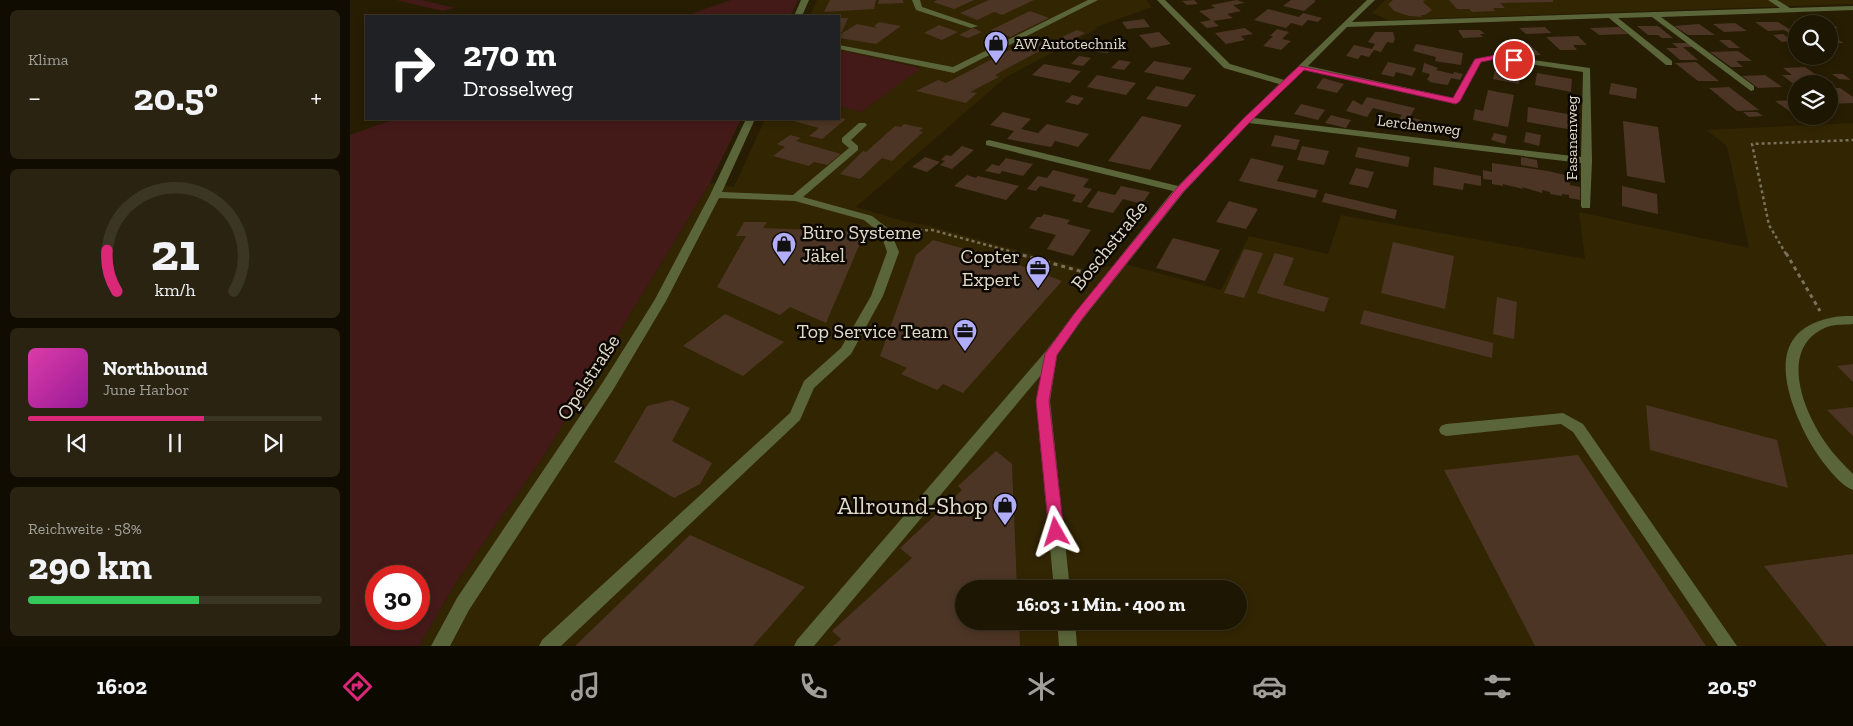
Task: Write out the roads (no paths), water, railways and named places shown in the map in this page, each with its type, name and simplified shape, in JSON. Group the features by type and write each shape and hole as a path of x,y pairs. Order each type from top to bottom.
{"street":[{"path":"798,15 806,0"},
{"path":"916,0 919,8 974,26"},
{"path":"840,47 954,70 1094,0"},
{"path":"1161,0 1227,66 1286,83"},
{"name":"Boschstraße","path":"1061,580 1043,401 1051,354 1078,317 1180,190 1247,120 1372,0"},
{"path":"1772,0 1788,10"},
{"path":"1347,24 1853,8"},
{"path":"1654,15 1752,88"},
{"path":"1611,16 1669,63"},
{"name":"Fasanenweg","path":"1302,67 1456,101 1478,60 1496,57 1587,70 1586,206"},
{"name":"Opelstraße","path":"440,646 463,604 608,386 660,302 750,120"},
{"name":"Lerchenweg","path":"1247,120 1587,161"},
{"path":"795,198 855,148 845,140 862,125"},
{"path":"989,143 1180,190"},
{"path":"548,646 795,416 809,385 846,351 877,296 893,252 886,232 868,218 795,198 714,195"},
{"path":"1853,320 1826,322 1810,331 1798,341 1792,353 1790,366 1794,388 1802,412 1816,440 1853,484"},
{"path":"804,646 1051,354"},
{"path":"1446,430 1563,418 1578,428 1728,646"},
{"path":"1067,630 1068,646"}],"place":[{"name":"AW Autotechnik","path":"996,64"},
{"name":"Büro Systeme Jäkel","path":"784,265"},
{"name":"Copter Expert","path":"1038,289"},
{"name":"Top Service Team","path":"965,352"},
{"name":"Allround-Shop","path":"1005,526"}]}
